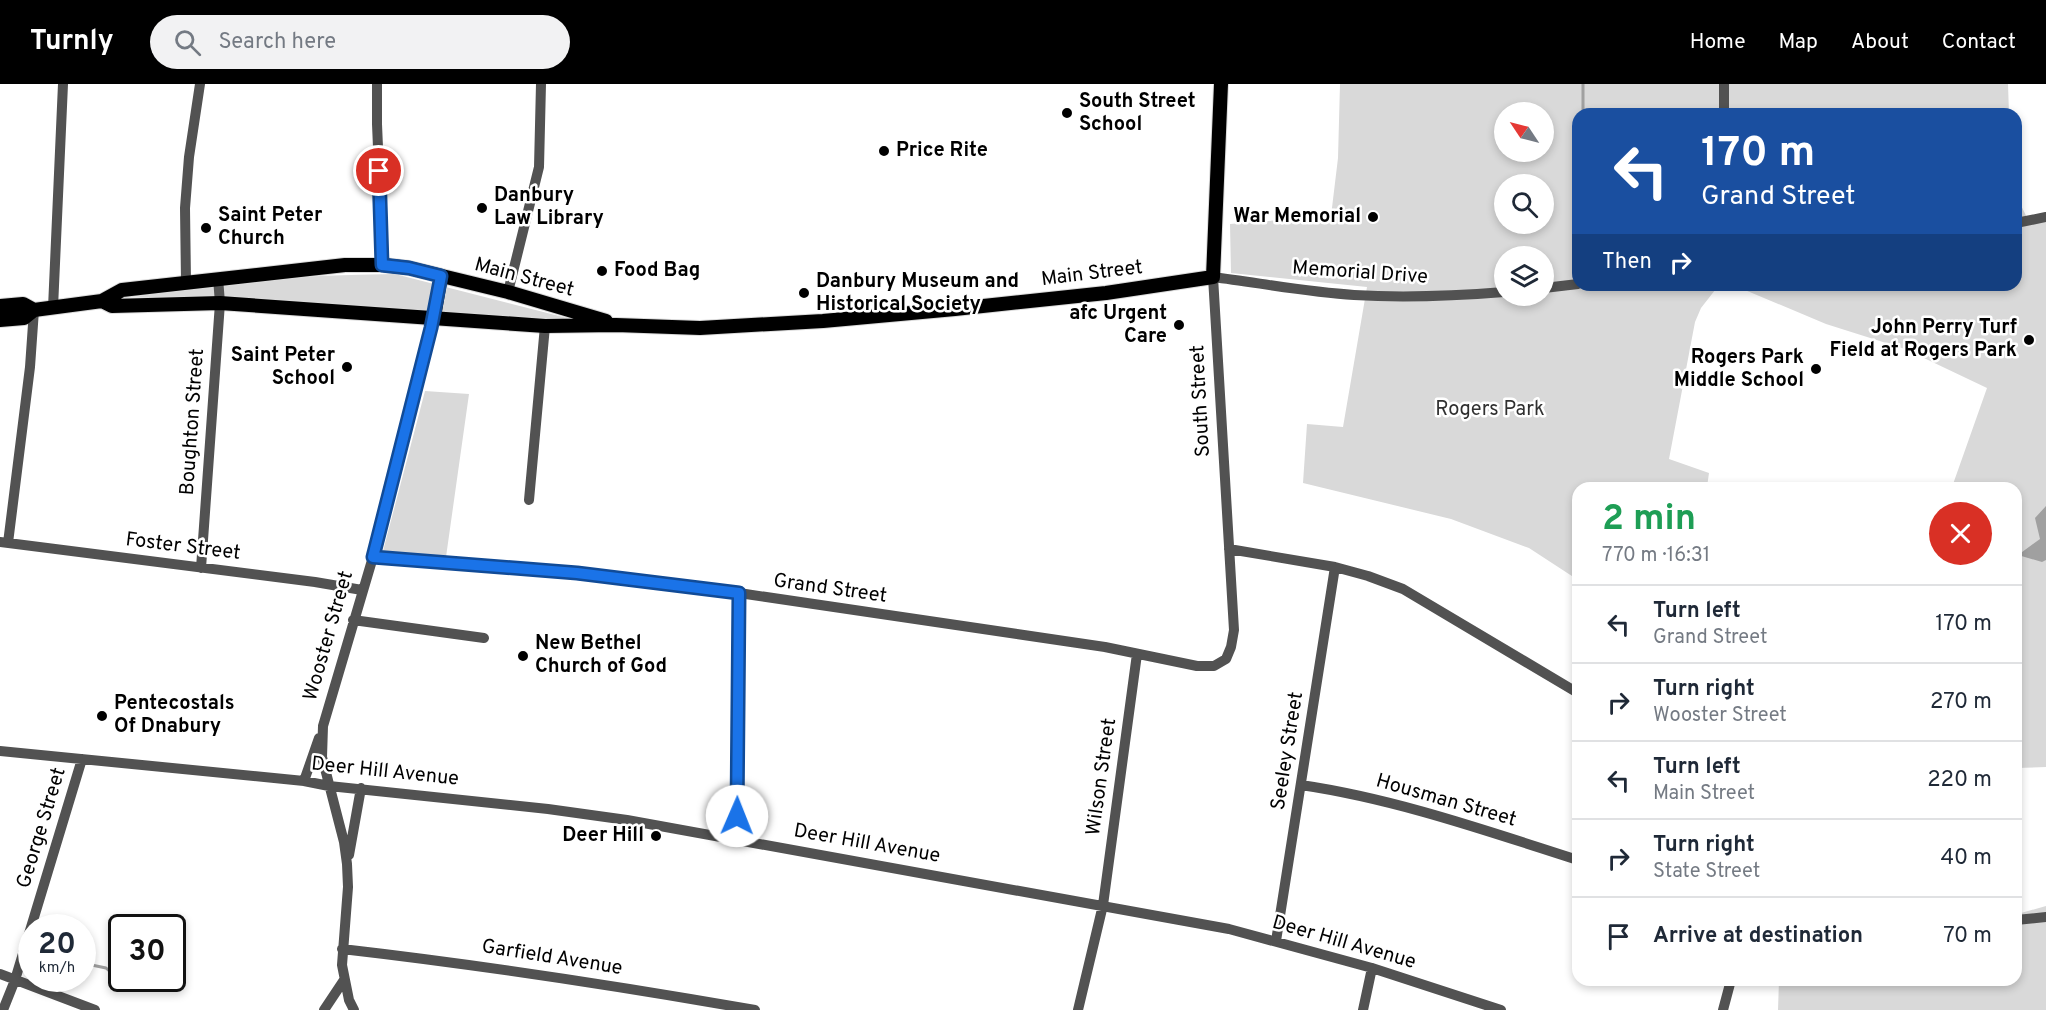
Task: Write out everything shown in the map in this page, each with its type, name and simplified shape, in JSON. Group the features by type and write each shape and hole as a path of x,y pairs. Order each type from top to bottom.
{"main road":[{"name":"South Street","path":"1213,277 1221,84"},
{"name":"Main Street","path":"0,321 24,318 33,310 102,301 122,290 345,264 409,268 508,292 616,325"},
{"name":"Wooster Street","path":"434,317 441,276"},
{"name":"Main Street","path":"102,301 112,306 220,303 544,326 616,325 700,328 823,321 1106,293 1213,277"},
{"name":"Main Street","path":"0,306 23,304 33,310"}],"street":[{"path":"53,308 63,84"},
{"path":"186,282 185,208 200,84"},
{"path":"377,84 382,265"},
{"path":"508,292 539,167 541,84"},
{"path":"1724,84 1724,108"},
{"path":"2022,222 2046,218"},
{"name":"Memorial Drive","path":"1213,277 1353,295 1418,297 1494,293"},
{"name":"South Street","path":"1173,662 1214,666 1226,658 1234,630 1213,277"},
{"name":"Boughton Street","path":"201,568 220,303 218,278"},
{"path":"1554,287 1572,285"},
{"path":"4,542 30,367 33,310"},
{"name":"Wooster Street","path":"304,781 323,726 373,557 434,317"},
{"path":"529,500 544,326"},
{"name":"Foster Street","path":"4,542 362,590"},
{"path":"1229,549 1335,567 1403,589 1572,689"},
{"name":"Grand Street","path":"373,557 577,573 739,593 1106,647 1173,662"},
{"name":"Seeley Street","path":"1276,941 1335,567"},
{"path":"737,840 739,593"},
{"path":"353,620 484,638"},
{"name":"Wilson Street","path":"1103,905 1137,654"},
{"name":"Wooster Street","path":"323,726 322,757 348,864"},
{"name":"Deer Hill Avenue","path":"0,751 304,781 329,786 549,809 737,840 1229,929 1372,968 1501,1010"},
{"name":"George Street","path":"3,1010 15,980 82,759"},
{"name":"Housman Street","path":"1301,785 1344,791 1407,807 1572,858"},
{"path":"354,1010 344,980 342,949 348,864 361,788"},
{"path":"1078,1010 1103,905"},
{"path":"2022,919 2046,917"},
{"name":"Garfield Avenue","path":"342,949 483,966 755,1010"},
{"path":"1363,1010 1372,968"},
{"path":"0,974 95,1010"},
{"path":"324,1010 344,980"},
{"path":"1723,1010 1729,986"}],"green space":[{"name":"Rogers Park","path":"1340,84 2008,84 2009,108 1572,108 1572,291 1714,291 1701,308 1695,322 1669,459 1709,473 1708,482 1572,482 1572,576 1529,548 1451,519 1303,483 1307,424 1343,427 1367,287 1231,273 1230,224 1331,216 1338,158"},
{"path":"2022,207 2030,224 2046,221 2046,767 2022,768 2022,482 1954,482 1987,388 1905,349 1826,324 1747,291 2022,291"},
{"path":"395,274 567,318 567,323 194,297 135,297 199,286 264,280"},
{"path":"425,391 469,394 446,557 383,551"},
{"path":"2046,906 2046,1010 1778,1010 1779,986 2022,986 2022,913"}],"shaded area":[{"path":"2046,506 2046,560 2042,562 2022,556 2022,552 2040,539 2035,518"}],"waterway":[{"path":"1583,84 1583,108"},
{"path":"96,966 108,970"}],"place":[{"name":"South Street School","path":"1067,113"},
{"name":"Price Rite","path":"884,151"},
{"name":"Danbury Law Library","path":"482,208"},
{"name":"War Memorial","path":"1373,217"},
{"name":"Saint Peter Church","path":"206,228"},
{"name":"Food Bag","path":"602,271"},
{"name":"Danbury Museum and Historical Society","path":"804,293"},
{"name":"afc Urgent Care","path":"1179,325"},
{"name":"John Perry Turf Field at Rogers Park","path":"2029,340"},
{"name":"Saint Peter School","path":"347,367"},
{"name":"Rogers Park Middle School","path":"1816,369"},
{"name":"New Bethel Church of God","path":"523,656"},
{"name":"Pentecostals Of Dnabury","path":"102,716"},
{"name":"Deer Hill","path":"656,836"}],"route":[{"path":"379,171 382,265 409,268 441,276 434,317 373,557 577,573 739,593 737,816"}]}
